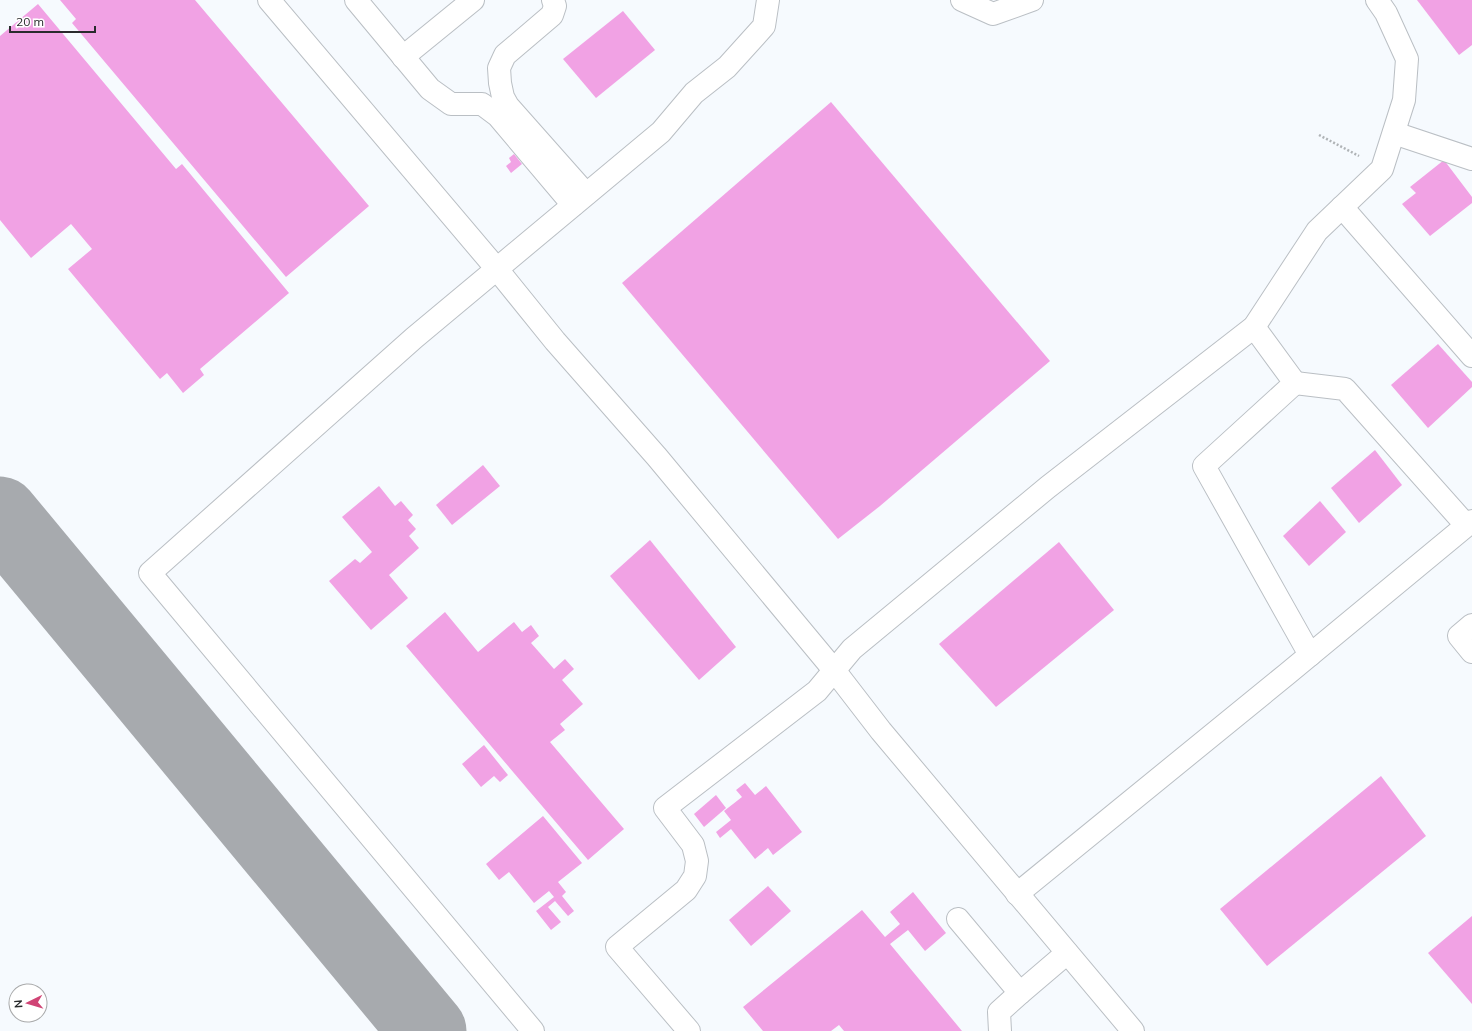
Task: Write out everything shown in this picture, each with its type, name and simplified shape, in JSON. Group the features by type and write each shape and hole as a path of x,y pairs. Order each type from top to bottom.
{"lane":[{"path":"269,0 496,268 555,341 657,456 834,670 881,730 1133,1031"},
{"path":"356,0 430,89 451,104 482,104 498,116 580,199"},
{"path":"403,57 473,0"},
{"path":"552,0 555,6 552,15 505,55 499,68 500,83 503,97 508,106 580,199"},
{"path":"533,1031 150,573 408,343 496,268 661,132 694,93 727,67 764,26 768,0"},
{"path":"962,0 993,14 1032,0"},
{"path":"689,1031 617,947 686,890 695,876 697,861 693,845 665,808 817,691 852,649 1048,487 1254,326 1317,231 1382,169 1404,100 1407,59 1386,13 1376,0"},
{"path":"1394,133 1472,159"},
{"path":"1342,207 1472,356"},
{"path":"1017,894 1469,523 1345,389 1295,383 1254,326"},
{"path":"1295,383 1204,466 1310,655"},
{"path":"1472,624 1459,636 1472,652"},
{"path":"958,918 1020,993"},
{"path":"1000,1031 999,1012 1067,954"}],"path":[{"path":"1319,136 1349,150 1382,169"}],"building":[{"path":"60,0 195,0 369,206 286,277 72,23 76,19"},
{"path":"1417,0 1472,0 1472,45 1459,55"},
{"path":"38,4 176,169 182,164 289,293 200,369 204,375 183,393 167,373 160,379 68,269 92,249 71,224 31,258 0,220 0,36"},
{"path":"623,11 655,50 596,98 563,59"},
{"path":"831,102 1050,361 880,506 838,539 622,283"},
{"path":"514,154 522,164 511,173 506,166 511,162 509,158"},
{"path":"1444,160 1472,197 1472,203 1430,236 1402,204 1416,193 1410,187"},
{"path":"1438,344 1472,382 1472,387 1428,428 1391,385"},
{"path":"1375,450 1402,485 1359,523 1331,488"},
{"path":"483,465 500,486 452,525 436,505"},
{"path":"379,486 395,506 401,501 413,515 408,520 416,529 409,536 419,548 389,575 408,598 371,630 329,581 355,559 360,563 372,552 342,517"},
{"path":"1320,501 1346,532 1309,566 1283,536"},
{"path":"650,540 736,647 699,680 610,576"},
{"path":"1059,542 1114,610 996,707 939,644"},
{"path":"445,612 478,652 514,622 522,632 531,625 539,636 531,643 554,669 565,659 574,669 562,680 583,704 560,724 565,730 550,742 624,829 588,860 406,646"},
{"path":"484,745 508,775 500,782 494,776 481,787 462,764"},
{"path":"1381,776 1426,836 1267,966 1220,909"},
{"path":"745,783 755,795 766,786 802,832 773,855 768,848 755,859 731,829 720,838 716,832 731,820 724,811 742,797 736,790"},
{"path":"716,795 726,808 704,827 694,814"},
{"path":"543,816 582,863 558,882 566,892 562,896 574,911 568,916 555,901 548,907 561,922 551,930 536,911 554,897 549,891 534,903 509,872 499,880 486,864"},
{"path":"768,886 791,911 751,946 729,920"},
{"path":"913,892 946,933 925,951 908,930 890,944 962,1031 844,1031 839,1025 831,1031 763,1031 743,1007 862,910 885,937 900,924 890,912"},
{"path":"1472,916 1472,1004 1428,953"}],"taxiway":[{"path":"0,515 428,1031"}]}
